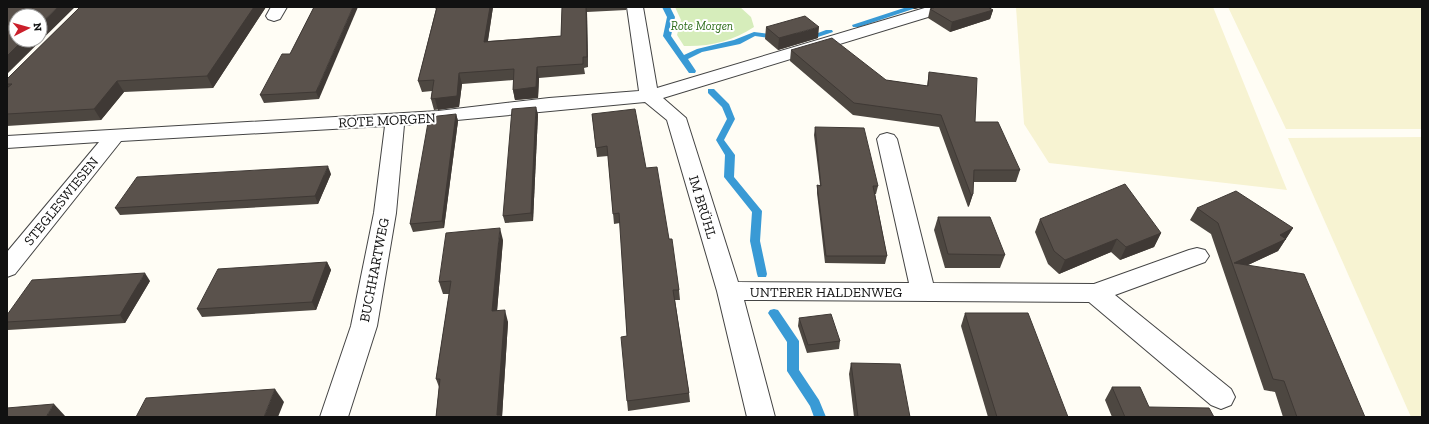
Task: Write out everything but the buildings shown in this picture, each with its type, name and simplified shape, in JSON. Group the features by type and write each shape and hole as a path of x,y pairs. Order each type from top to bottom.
{"street":[{"path":"635,7 649,96"},
{"name":"ROTE MORGEN","path":"7,142 438,117 549,104 649,96 945,7"},
{"name":"IM BRÜHL","path":"649,96 676,118 729,291 761,417"},
{"name":"BUCHHARTWEG","path":"334,417 364,326 385,213 396,120"},
{"name":"STEGLESWIESEN","path":"7,268 115,135"},
{"name":"UNTERER HALDENWEG","path":"886,139 923,292"},
{"name":"UNTERER HALDENWEG","path":"729,291 1094,293 1197,256"},
{"path":"1094,293 1221,397"}],"shaded area":[{"path":"1016,7 1213,7 1287,190 1049,163 1024,124"},
{"path":"1228,7 1422,7 1422,129 1286,129"},
{"path":"1422,137 1422,417 1411,417 1288,138"}],"green space":[{"name":"Rote Morgen","path":"675,7 740,7 751,17 754,27 738,36 720,42 684,46 677,35 681,20"}],"waterway":[{"path":"666,7 671,17 667,36 683,59"},
{"path":"856,25 915,7"},
{"path":"806,39 829,32"},
{"path":"683,59 700,50 737,42 754,34 777,37"},
{"path":"683,59 692,71"},
{"path":"711,91 726,106 731,119 720,140 730,155 729,177 757,211 755,241 762,274"},
{"path":"774,313 793,341 793,371 815,404 820,417"}]}
